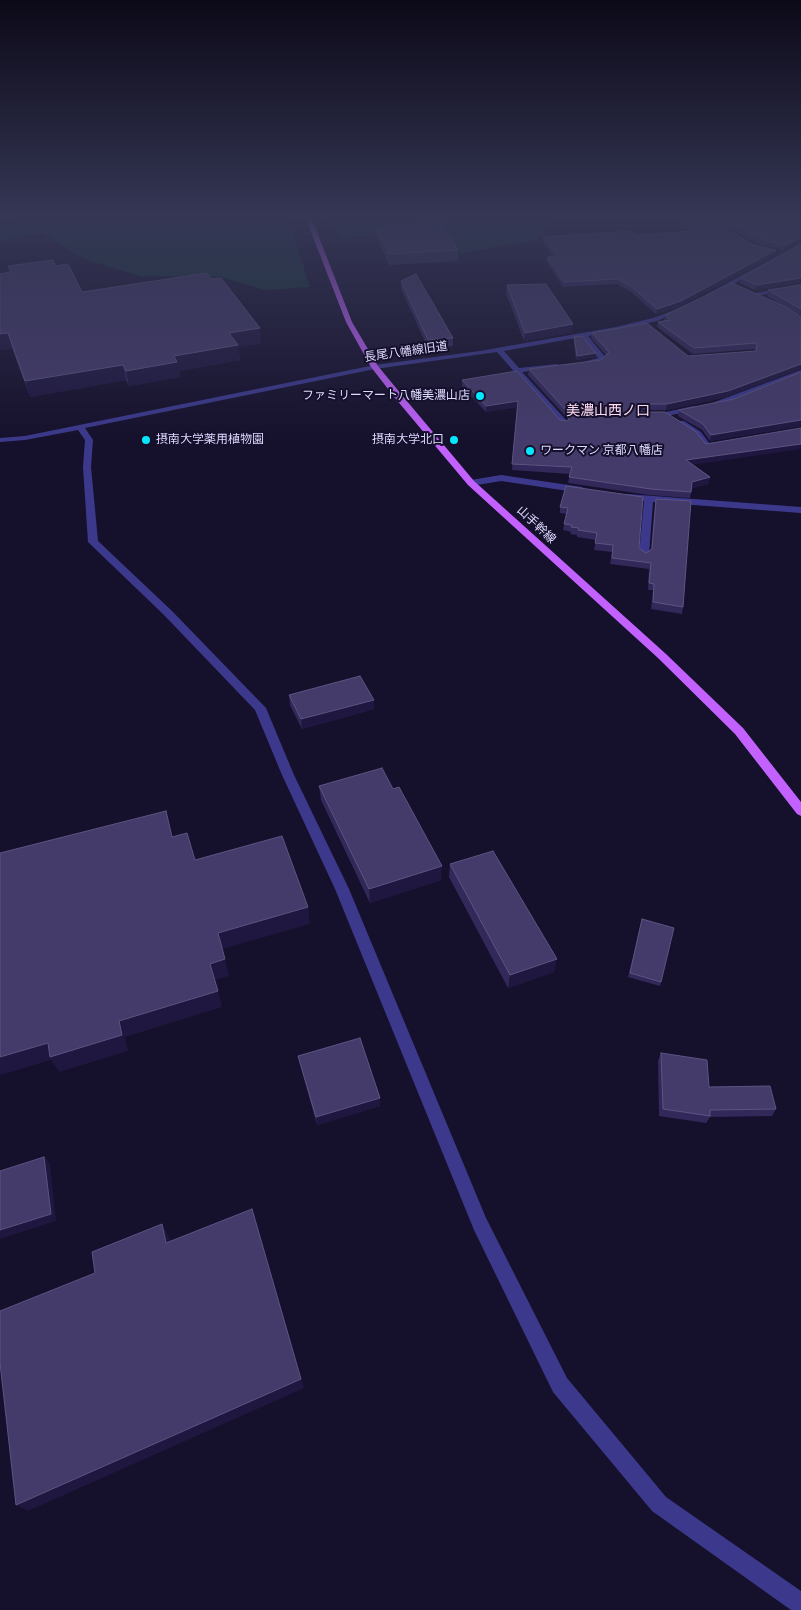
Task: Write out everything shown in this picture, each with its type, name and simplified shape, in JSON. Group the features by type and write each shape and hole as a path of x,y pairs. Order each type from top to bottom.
{"main road":[{"name":"山手幹線","path":"338,294 349,322 375,367 471,483 662,656 739,731 801,811"}],"street":[{"path":"699,300 710,294"},
{"path":"755,294 771,302"},
{"name":"長尾八幡線旧道","path":"0,440 25,438 375,367 499,350 584,335 645,323 691,305"},
{"path":"645,323 652,329"},
{"path":"577,364 596,362 602,358 584,335"},
{"path":"499,350 519,370 564,424"},
{"path":"519,370 567,365"},
{"path":"711,404 729,400 801,372"},
{"path":"642,414 666,414 702,406"},
{"path":"666,414 698,434 707,446 726,443"},
{"path":"79,426 89,440 86,467 93,542 168,613 260,708 288,775 342,889 480,1224 560,1385 659,1504 801,1604"},
{"path":"471,483 501,478 594,492"},
{"path":"622,496 649,500 801,510"},
{"path":"644,555 649,500"}],"building":[{"path":"0,294 234,294 260,328 229,333 238,345 174,356 177,362 126,371 123,365 25,381 8,333 0,334"},
{"path":"407,294 428,294 453,338 428,340"},
{"path":"510,294 553,294 573,324 525,333"},
{"path":"640,294 694,294 681,301 657,309"},
{"path":"709,294 757,294 786,307 801,317 801,364 728,391 667,404 643,404 637,409 643,412 665,412 695,431 706,444 801,428 801,444 686,460 710,477 692,482 691,492 651,489 569,477 572,467 512,464 518,401 486,406 462,380 517,371 560,420 568,421 569,414 529,369 601,360 609,352 592,333 647,323 688,356 756,351 756,343 694,348 658,322 670,320 665,315"},
{"path":"775,294 801,294 801,309"},
{"path":"582,336 596,353 577,356 574,337"},
{"path":"801,372 801,420 711,435 703,424 679,410 734,399"},
{"path":"566,486 643,497 639,548 646,553 652,549 656,499 691,501 683,607 653,602 654,584 649,583 651,563 612,558 613,545 595,543 597,533 578,530 579,528 564,524 568,508 560,507"},
{"path":"360,676 374,700 301,719 289,695"},
{"path":"382,768 393,789 399,787 442,866 369,889 319,786"},
{"path":"166,811 172,837 187,833 195,860 282,836 308,907 218,933 225,959 210,964 218,991 119,1021 122,1035 50,1057 48,1043 0,1057 0,853"},
{"path":"493,851 557,959 510,975 450,864"},
{"path":"642,919 674,928 661,982 630,973"},
{"path":"360,1038 380,1098 316,1117 298,1056"},
{"path":"661,1053 707,1060 709,1087 770,1086 776,1109 710,1110 710,1116 663,1109"},
{"path":"44,1157 51,1214 0,1230 0,1171"},
{"path":"252,1209 301,1379 16,1505 0,1363 0,1311 95,1273 92,1252 162,1224 166,1243"}],"place":[{"name":"ファミリーマート八幡美濃山店","path":"480,396"},
{"name":"摂南大学薬用植物園","path":"146,440"},
{"name":"摂南大学北口","path":"454,440"},
{"name":"ワークマン 京都八幡店","path":"530,451"}],"district":[{"name":"美濃山西ノ口","path":"608,411"}]}
